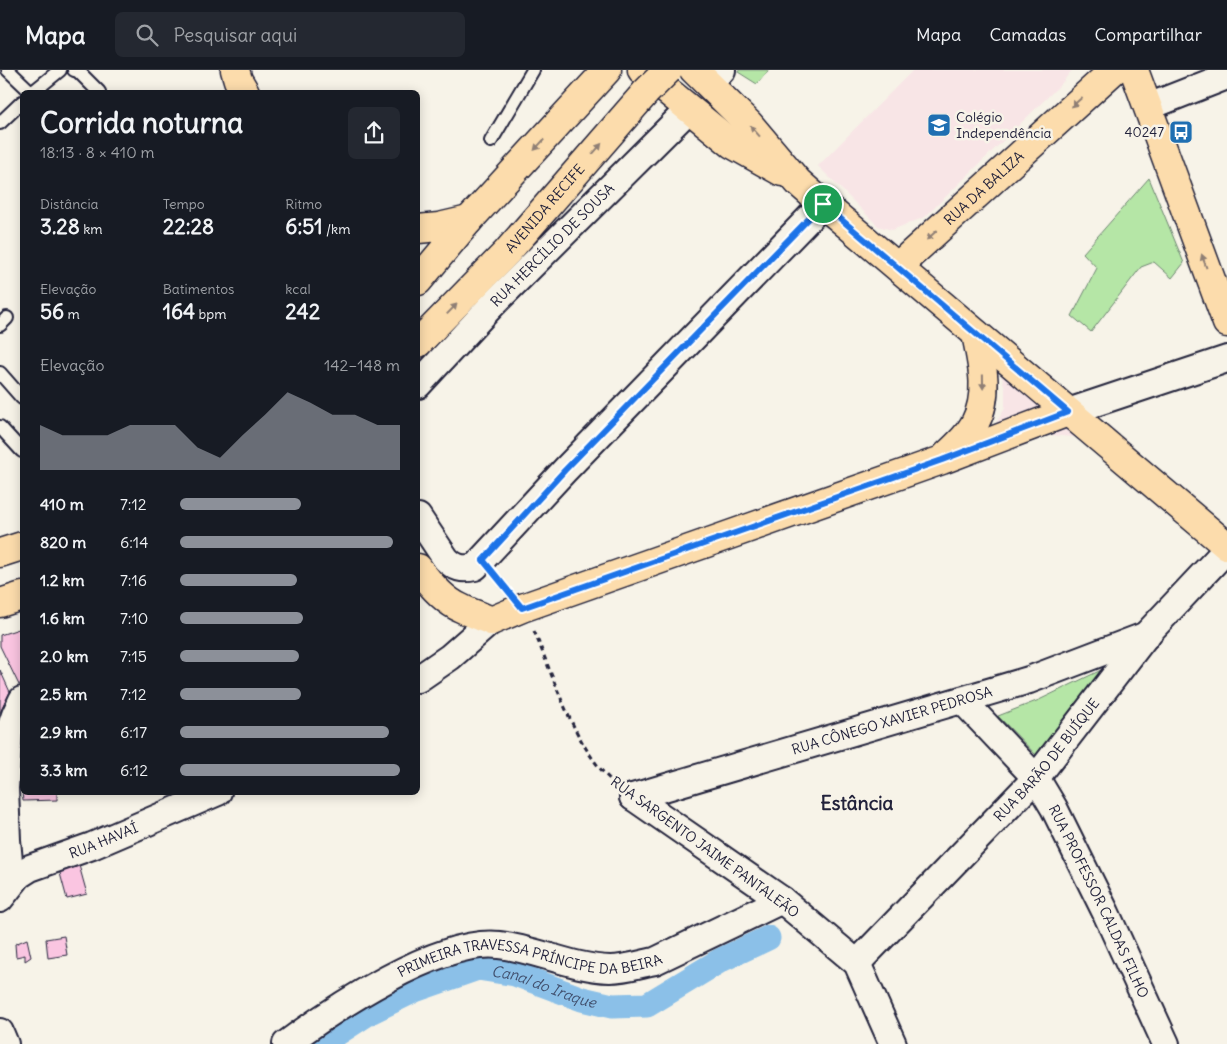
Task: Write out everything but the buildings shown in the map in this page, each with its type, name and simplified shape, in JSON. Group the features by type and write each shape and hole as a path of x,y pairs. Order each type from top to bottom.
{"main road":[{"path":"236,70 238,80 244,90"},
{"path":"420,279 472,217 607,70"},
{"path":"642,70 732,144 798,182"},
{"name":"AVENIDA RECIFE","path":"420,342 507,252 646,92 668,70"},
{"name":"RUA DA BALIZA","path":"898,266 1114,70"},
{"path":"1134,70 1227,323"},
{"path":"709,75 798,182 1227,548"},
{"path":"420,229 439,227 472,217"},
{"path":"942,460 962,441 976,422 982,405 984,383 976,334"},
{"path":"420,571 426,579 450,601 460,608 491,621 522,608 942,460 1068,412"},
{"path":"0,553 20,547"},
{"path":"0,603 20,597"}],"street":[{"path":"1148,107 1227,76"},
{"name":"RUA HERCÍLIO DE SOUSA","path":"420,383 493,304 689,109"},
{"path":"420,520 446,559 458,568 475,567 565,470 823,204"},
{"path":"1068,412 1227,359"},
{"name":"RUA BARÃO DE BUÍQUE","path":"857,963 1036,778 1147,634 1227,548"},
{"path":"420,678 450,657 491,621"},
{"name":"RUA CÔNEGO XAVIER PEDROSA","path":"633,797 1029,680 1147,634"},
{"name":"RUA PROFESSOR CALDAS FILHO","path":"962,700 1036,778 1054,808 1102,904 1166,1044"},
{"path":"6,891 5,788 9,732 20,705"},
{"name":"RUA HAVAÍ","path":"6,891 19,874 30,868 101,842 211,795"},
{"name":"RUA SARGENTO JAIME PANTALEÃO","path":"633,797 782,900 857,963"},
{"name":"PRIMEIRA TRAVESSA PRÍNCIPE DA BEIRA","path":"286,1044 318,1019 386,980 456,949 478,944 499,945 586,966 610,969 633,966 655,961 782,900"},
{"path":"857,963 893,1044"},
{"path":"0,1032 5,1044"}],"lane":[{"path":"8,70 30,90"},
{"path":"35,90 60,70"},
{"path":"74,70 78,71 97,90"},
{"path":"491,142 533,70"},
{"path":"0,123 20,104"},
{"path":"0,373 20,396"},
{"path":"2,433 20,449"},
{"path":"0,553 20,541"}],"path":[{"name":"RUA SARGENTO JAIME PANTALEÃO","path":"483,560 528,617 582,741 607,777 633,797"}],"shaded area":[{"name":"Colégio Independência","path":"913,70 1072,70 1062,83 925,217 892,230 878,226 818,166"},
{"path":"997,358 1094,439 1016,432 975,442 995,425 1005,408 1005,389"}],"green space":[{"path":"739,70 769,70 757,84 738,72"},
{"path":"1149,178 1184,263 1172,278 1154,262 1141,267 1091,332 1072,316 1097,268 1083,253"},
{"path":"1124,659 1040,759 998,716 1039,700"}],"waterway":[{"name":"Canal do Iraque","path":"321,1044 370,1012 415,990 478,968 515,974 582,999 612,1006 647,1005 721,960 768,938"}],"place":[{"name":"Colégio Independência","path":"939,125"},
{"name":"40247","path":"1181,132"}],"district":[{"name":"Estância","path":"857,803"}],"route":[{"path":"823,204 1068,412 942,460 522,608 483,560 565,470 823,204"}]}
